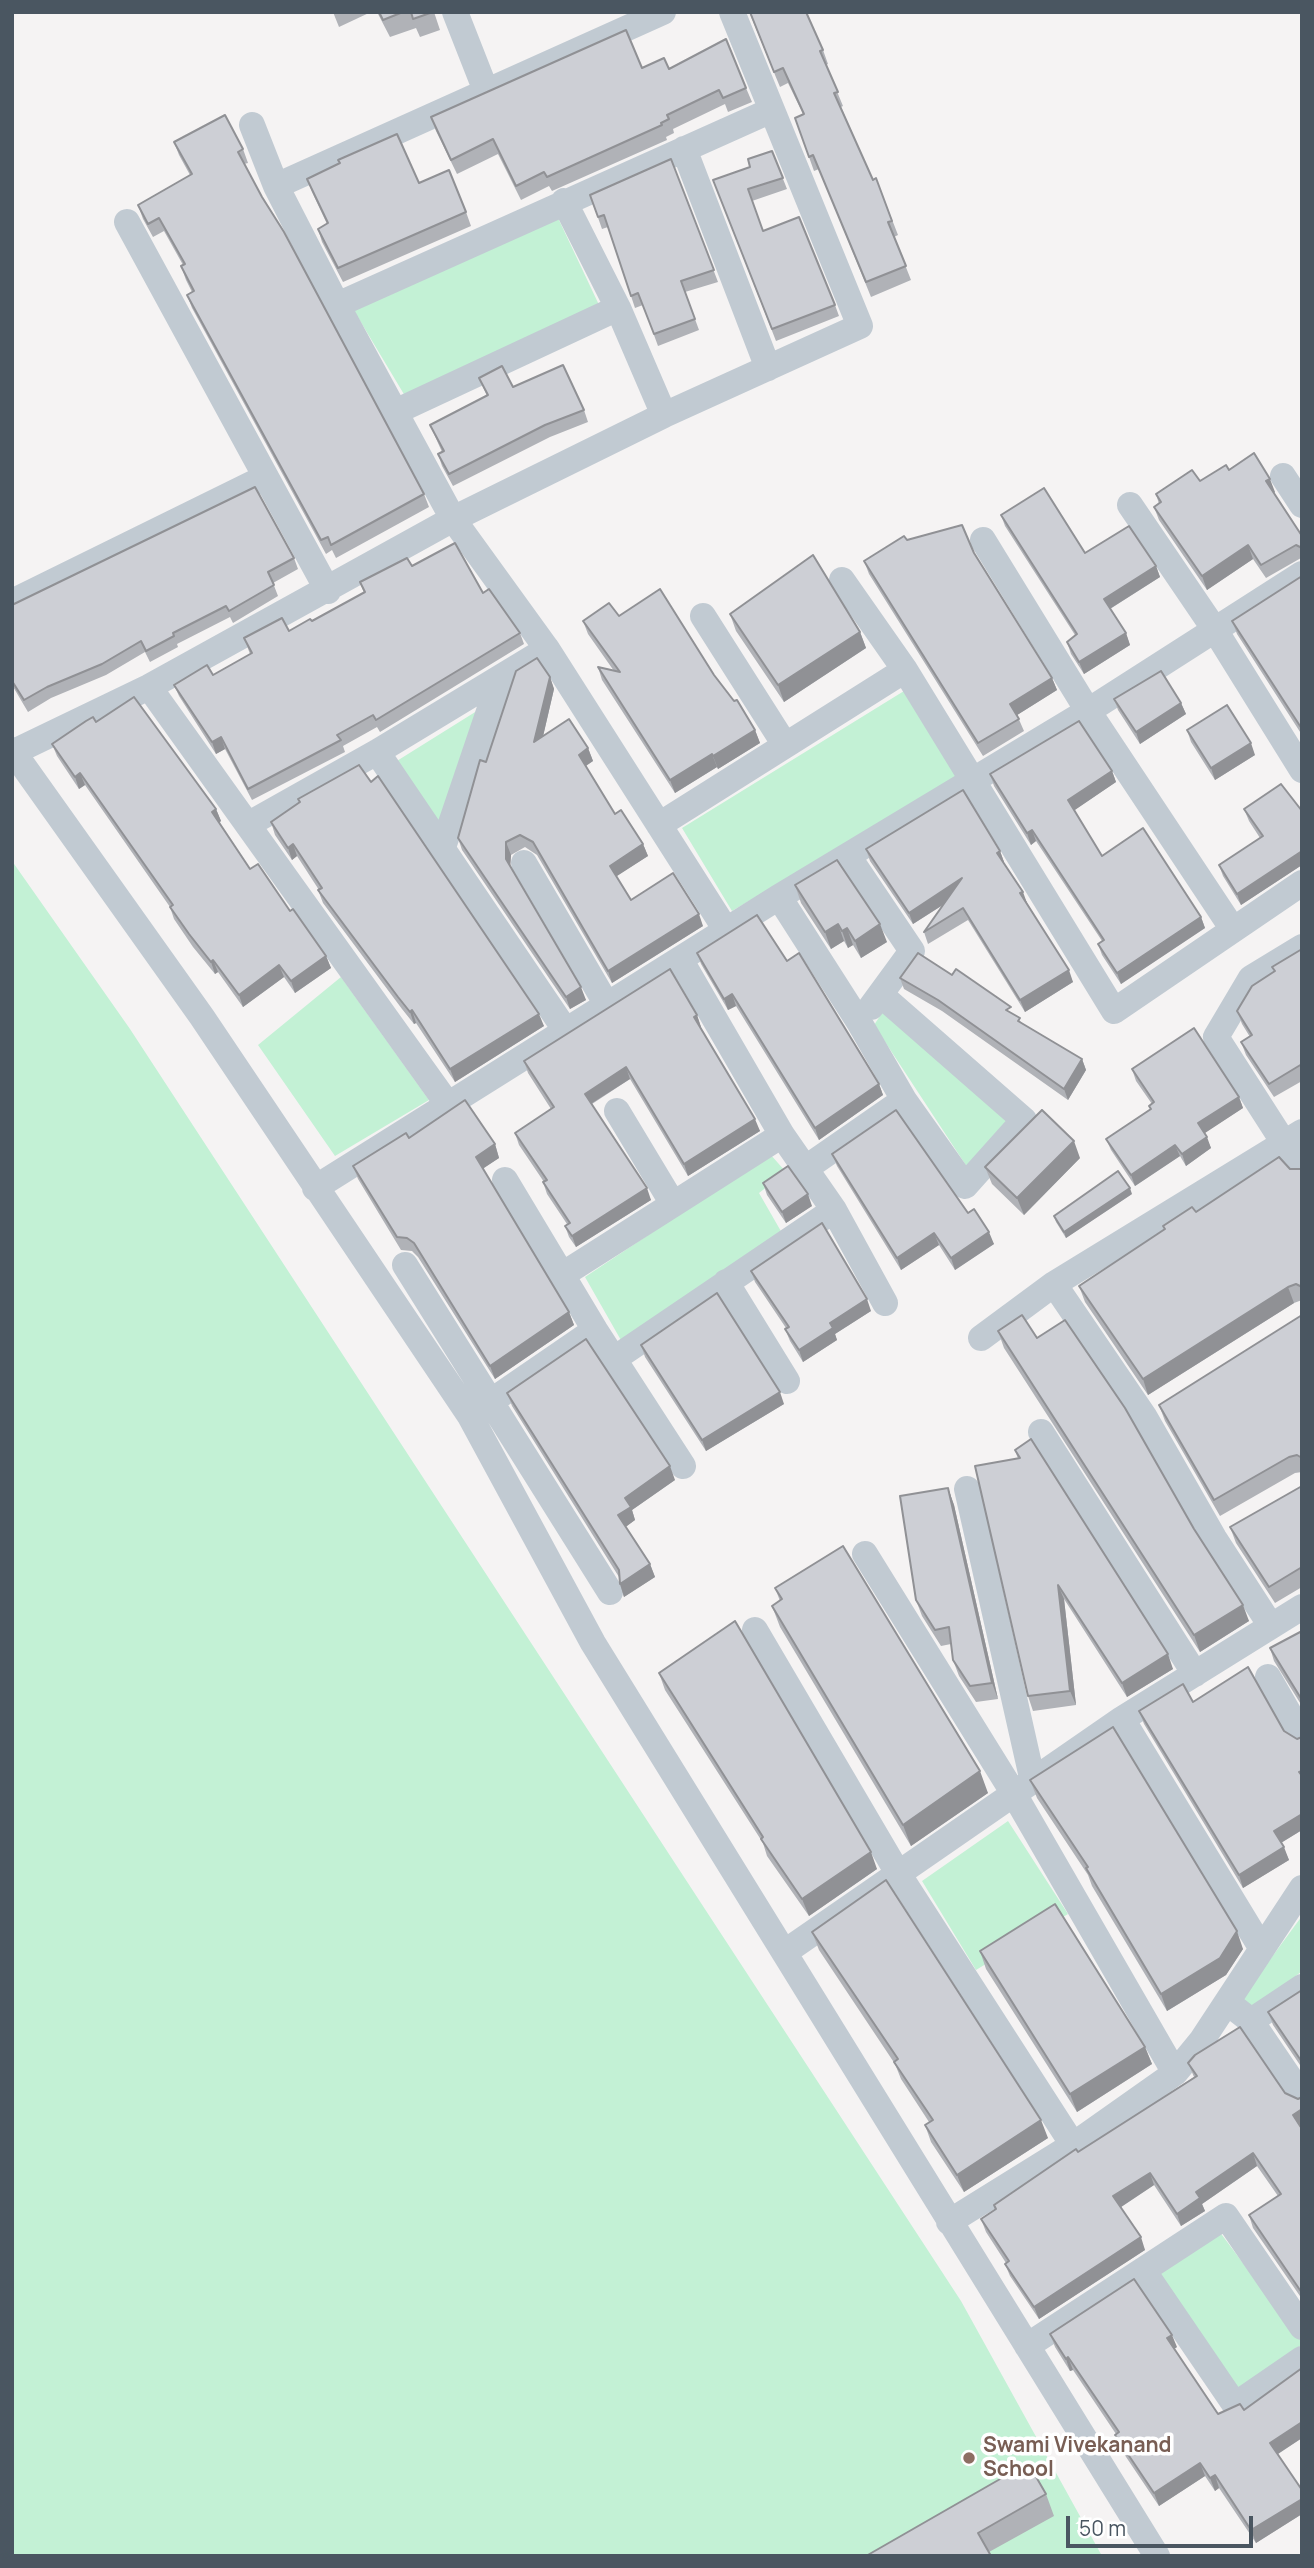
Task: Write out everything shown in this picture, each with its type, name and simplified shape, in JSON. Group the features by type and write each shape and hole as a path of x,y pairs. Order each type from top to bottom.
{"street":[{"path":"455,12 486,91"},
{"path":"610,1592 480,1408 315,1188 202,1017 13,751 149,687 328,591 453,519 664,415 860,326 732,12"},
{"path":"276,186 647,16"},
{"path":"337,304 772,110"},
{"path":"252,125 276,186 453,519 547,649 726,930"},
{"path":"684,149 768,368"},
{"path":"564,201 618,308 664,415"},
{"path":"127,222 328,591"},
{"path":"395,412 618,308"},
{"path":"1283,476 1302,505"},
{"path":"12,602 266,477"},
{"path":"1130,505 1215,630 1302,770"},
{"path":"983,540 1088,711 1232,929"},
{"path":"315,1188 779,897 975,782 1302,574"},
{"path":"842,580 905,670 1114,1011 1302,883"},
{"path":"704,616 785,745"},
{"path":"249,824 377,752 547,649"},
{"path":"659,825 905,670"},
{"path":"442,850 499,679"},
{"path":"149,687 449,1106"},
{"path":"377,752 566,1031"},
{"path":"848,856 912,951 859,1022"},
{"path":"524,863 607,1005"},
{"path":"779,897 859,1022 904,1100 965,1186 1024,1120 881,995"},
{"path":"1302,947 1251,978 1216,1037 1292,1138 1302,1171"},
{"path":"680,959 782,1135 834,1210 885,1303"},
{"path":"806,1168 904,1100"},
{"path":"617,1111 673,1204"},
{"path":"562,1275 782,1135"},
{"path":"981,1338 1054,1284 1292,1138"},
{"path":"505,1180 682,1466"},
{"path":"614,1359 834,1210"},
{"path":"405,1265 480,1408 593,1643 1157,2556"},
{"path":"726,1282 787,1381"},
{"path":"1054,1284 1225,1532 1271,1626"},
{"path":"480,1408 595,1329"},
{"path":"1143,1416 1166,1402"},
{"path":"1041,1432 1195,1674"},
{"path":"967,1489 1023,1788"},
{"path":"865,1554 1023,1788 1175,2073"},
{"path":"785,1952 1122,1719 1302,1608"},
{"path":"755,1630 898,1875 1073,2145"},
{"path":"1268,1677 1302,1736"},
{"path":"1122,1719 1262,1949"},
{"path":"949,2222 1073,2145 1175,2073 1191,2055 1302,1888"},
{"path":"1251,2021 1302,1987"},
{"path":"1227,2002 1251,2021 1302,2096"},
{"path":"1027,2346 1226,2216 1302,2327"},
{"path":"1143,2270 1234,2405 1302,2359"}],"green space":[{"path":"558,218 600,307 405,396 353,309"},
{"path":"904,691 957,778 732,911 682,828"},
{"path":"488,704 439,832 392,764"},
{"path":"12,861 130,1029 961,2301 1102,2556 12,2556"},
{"path":"341,977 429,1100 335,1156 258,1045"},
{"path":"884,1010 1013,1121 969,1170 874,1025"},
{"path":"770,1154 786,1172 759,1193 782,1233 622,1342 585,1277"},
{"path":"1008,1821 1068,1914 976,1970 922,1881"},
{"path":"1302,1916 1302,1971 1253,2011 1241,1999"},
{"path":"1219,2231 1302,2342 1302,2345 1234,2392 1153,2278"}],"building":[{"path":"379,12 403,12 383,20"},
{"path":"411,12 433,12 413,19"},
{"path":"750,12 806,12 838,92 834,93 873,180 876,178 892,221 888,222 906,266 866,282 813,155 809,157 795,118 804,114 783,68 774,72"},
{"path":"626,30 642,68 664,58 669,69 726,39 746,88 723,98 719,90 667,115 669,119 661,123 662,125 547,177 544,172 516,186 493,139 451,160 431,117"},
{"path":"225,115 243,149 238,152 284,232 424,494 331,545 328,537 321,540 187,295 194,291 181,266 185,264 159,218 148,224 138,205 192,174 174,142"},
{"path":"397,134 419,183 449,170 466,212 338,268 318,229 328,223 307,179 340,163 338,160"},
{"path":"772,151 783,178 748,189 763,231 799,217 835,305 772,329 713,180 750,167 748,159"},
{"path":"671,159 714,270 681,281 695,319 654,334 638,293 631,296 604,215 598,217 590,195"},
{"path":"563,365 584,410 545,425 449,474 438,454 444,451 430,425 488,395 479,378 502,366 513,387"},
{"path":"1254,453 1270,479 1266,481 1302,536 1302,548 1296,545 1261,565 1248,545 1202,576 1154,507 1161,502 1156,494 1192,470 1200,481 1226,465 1229,470"},
{"path":"255,487 294,558 268,572 274,585 229,611 226,606 173,633 174,636 146,651 141,641 102,664 47,687 24,700 12,681 12,605"},
{"path":"1044,488 1085,553 1129,526 1156,566 1104,599 1126,633 1079,662 1067,642 1077,634 1001,515"},
{"path":"962,525 974,553 1052,678 1010,704 1019,719 978,743 864,561 904,536 907,540"},
{"path":"455,543 483,593 489,589 520,633 376,720 373,715 337,735 341,740 248,789 221,737 212,742 174,685 207,665 213,675 252,653 244,638 282,618 289,631 365,592 360,582 407,558 412,566"},
{"path":"813,555 860,632 778,685 730,614"},
{"path":"1302,576 1302,729 1232,621"},
{"path":"660,589 714,675 734,701 737,700 755,730 670,780 598,667 620,672 583,621 609,603 619,616"},
{"path":"537,658 550,677 534,742 569,719 588,748 579,755 615,814 621,810 643,844 610,866 631,900 673,873 699,914 608,971 533,842 520,835 506,842 506,859 581,987 566,997 458,838 480,760 486,762 516,671"},
{"path":"1161,671 1181,703 1136,732 1114,699"},
{"path":"134,697 216,809 212,812 250,869 258,864 290,911 293,909 326,956 291,981 279,965 239,995 189,934 170,907 173,905 80,773 75,777 52,744 86,721 93,717 96,722"},
{"path":"1227,705 1251,743 1211,768 1187,730"},
{"path":"1079,721 1112,771 1068,800 1102,856 1143,828 1201,917 1117,973 1098,944 1104,940 1032,830 1027,833 990,774"},
{"path":"359,765 371,782 378,776 539,1014 450,1069 412,1010 410,1012 398,997 318,890 322,888 293,844 288,848 271,822 300,802 298,799"},
{"path":"1281,784 1302,811 1302,851 1237,894 1219,865 1263,836 1244,809"},
{"path":"963,790 1000,851 997,853 1023,892 1020,893 1069,970 1020,1000 963,908 924,932 962,878 909,913 866,849"},
{"path":"837,860 880,924 855,941 847,928 842,931 838,924 825,932 795,885"},
{"path":"757,915 787,961 799,953 879,1084 815,1128 732,994 724,999 697,953"},
{"path":"1302,949 1302,1064 1269,1084 1241,1042 1252,1035 1237,1011 1252,986 1275,971 1272,967"},
{"path":"918,953 952,975 956,969 1011,1007 1006,1010 1020,1018 1018,1021 1082,1059 1064,1089 938,1000 900,978"},
{"path":"670,969 697,1015 694,1017 755,1119 684,1164 626,1067 585,1094 647,1188 572,1236 565,1226 570,1223 543,1182 547,1180 515,1133 554,1107 524,1061"},
{"path":"1194,1028 1239,1097 1198,1123 1207,1137 1182,1154 1175,1145 1131,1175 1106,1139 1151,1109 1149,1106 1154,1102 1132,1069"},
{"path":"465,1100 495,1144 476,1157 569,1312 490,1366 414,1243 407,1238 397,1237 353,1166 406,1133 409,1138"},
{"path":"896,1110 968,1213 974,1209 989,1232 951,1258 934,1233 897,1258 832,1154"},
{"path":"1042,1110 1074,1141 1017,1198 985,1167"},
{"path":"1279,1157 1290,1169 1302,1169 1302,1287 1296,1284 1288,1287 1143,1379 1079,1286 1165,1229 1163,1226 1192,1207 1196,1212"},
{"path":"788,1166 808,1194 782,1212 763,1183"},
{"path":"1118,1171 1130,1188 1064,1232 1054,1216"},
{"path":"822,1223 867,1299 830,1323 833,1328 799,1350 785,1329 789,1327 751,1271"},
{"path":"717,1293 780,1392 702,1440 641,1345"},
{"path":"1022,1315 1037,1338 1065,1320 1125,1408 1194,1529 1243,1605 1194,1635 998,1331"},
{"path":"1302,1315 1302,1458 1297,1455 1289,1457 1214,1500 1159,1405"},
{"path":"586,1339 670,1466 625,1498 631,1507 618,1515 650,1564 620,1584 619,1570 507,1393"},
{"path":"1031,1439 1168,1654 1122,1683 1058,1585 1070,1691 1028,1696 975,1466 1020,1458 1015,1450"},
{"path":"1302,1486 1302,1567 1269,1587 1230,1527"},
{"path":"948,1488 992,1683 970,1686 953,1660 949,1627 935,1630 916,1600 900,1496"},
{"path":"843,1546 980,1771 903,1825 772,1606 782,1599 775,1588"},
{"path":"735,1621 871,1852 802,1899 761,1839 763,1837 659,1673"},
{"path":"1302,1631 1302,1700 1270,1648"},
{"path":"1248,1667 1284,1731 1297,1739 1302,1737 1302,1771 1299,1772 1302,1776 1302,1814 1274,1831 1284,1847 1239,1875 1139,1711 1183,1684 1193,1702"},
{"path":"1113,1727 1237,1931 1220,1958 1161,1994 1086,1868 1088,1867 1030,1780"},
{"path":"886,1880 1041,2120 957,2175 925,2125 933,2120 894,2062 898,2059 812,1932"},
{"path":"1055,1904 1145,2047 1070,2094 980,1951"},
{"path":"1302,1990 1302,2062 1268,2012"},
{"path":"1240,2027 1285,2093 1298,2099 1302,2097 1302,2109 1293,2115 1302,2129 1302,2293 1249,2215 1281,2194 1253,2153 1196,2192 1200,2198 1177,2214 1150,2173 1113,2196 1141,2237 1034,2307 1005,2264 1009,2261 981,2219 996,2209 994,2205 1076,2149 1078,2152 1197,2076 1188,2063 1195,2055"},
{"path":"1134,2279 1172,2335 1167,2338 1218,2414 1240,2404 1244,2410 1302,2368 1302,2422 1270,2443 1302,2490 1302,2499 1251,2530 1215,2475 1210,2478 1200,2463 1154,2493 1115,2435 1119,2432 1050,2334"},
{"path":"1028,2463 1046,2494 978,2533 991,2556 866,2556"}],"place":[{"name":"Swami Vivekanand School","path":"969,2458"}]}
